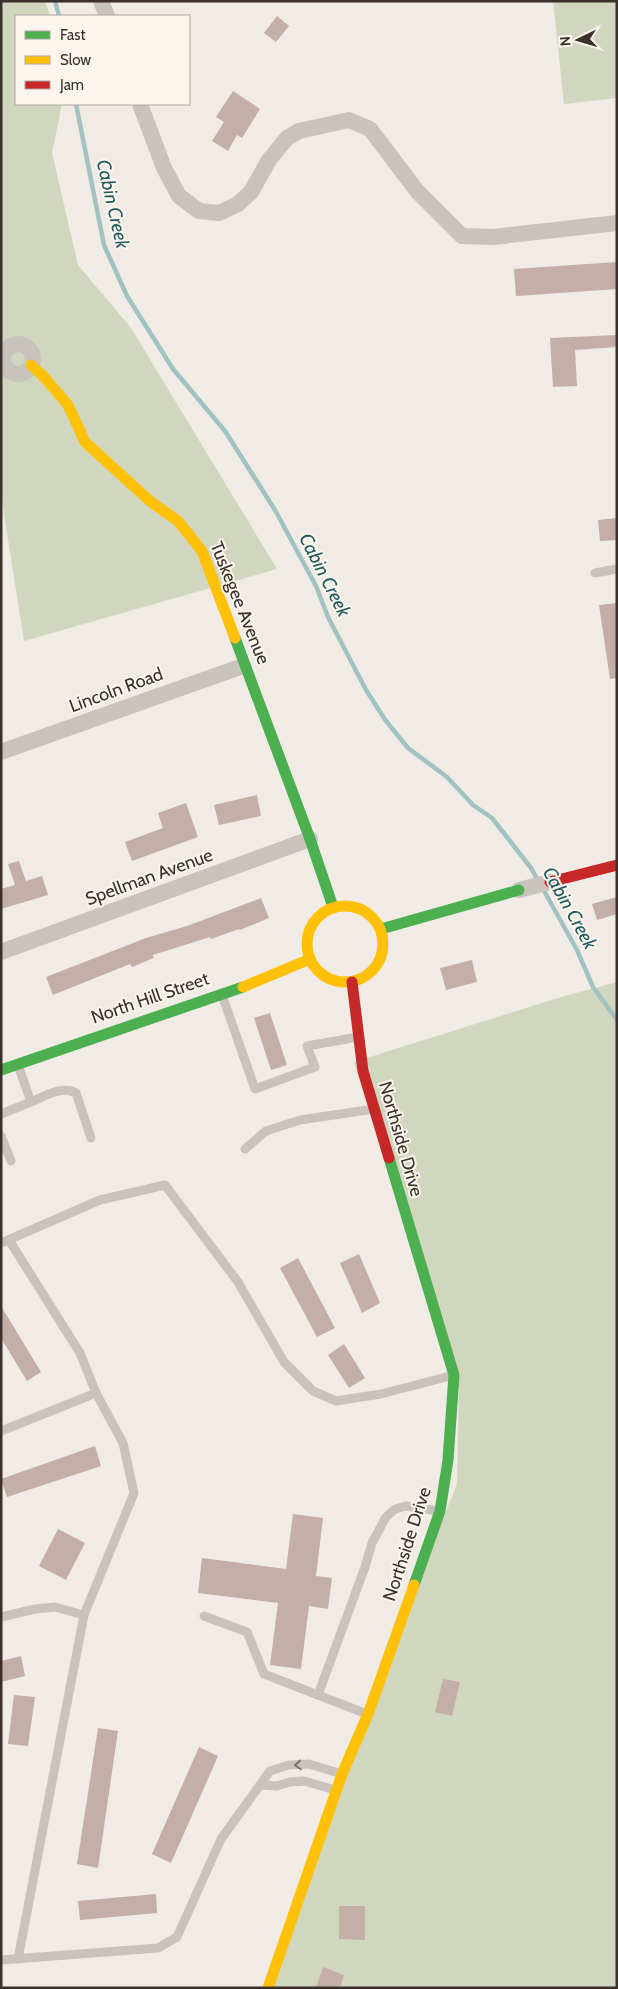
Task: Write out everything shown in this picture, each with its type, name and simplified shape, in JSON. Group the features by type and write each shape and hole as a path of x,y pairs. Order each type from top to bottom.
{"street":[{"path":"101,1 107,15"},
{"path":"140,105 164,168 179,196 199,210 219,213 238,204 251,192 269,160 287,138 299,131 349,120 370,129 417,191 462,236 493,237 617,223"},
{"name":"Tuskegee Avenue","path":"31,365 68,405 85,442 151,502 178,521 202,551 243,666 310,839 333,907"},
{"name":"Lincoln Road","path":"1,752 243,666"},
{"name":"Spellman Avenue","path":"1,952 310,839"},
{"path":"381,929 519,890 617,865"},
{"path":"344,905 361,909 375,919 381,929 384,940 383,952 379,963 372,972 363,978 352,982 339,982 327,978 317,970 310,959 307,947 308,934 313,922 322,913 333,907 344,905"},
{"name":"North Hill Street","path":"1,1070 222,995 310,959"},
{"name":"Northside Drive","path":"268,1988 336,1790 368,1714 440,1511 448,1460 454,1375 363,1071 352,982"}],"lane":[{"path":"595,573 617,569"},
{"path":"222,995 255,1089 315,1067 307,1046 358,1037"},
{"path":"18,1064 30,1102"},
{"path":"1,1114 63,1089 70,1090 76,1093 91,1138"},
{"path":"246,1149 266,1131 300,1120 374,1109"},
{"path":"1,1136 11,1161"},
{"path":"18,1958 84,1614 134,1493 123,1443 96,1393 80,1352 5,1241 100,1200 165,1185 238,1282 284,1362 313,1390 336,1401 381,1394 454,1375"},
{"path":"1,1431 96,1393"},
{"path":"318,1695 372,1543 386,1517 395,1509 406,1506 440,1511"},
{"path":"1,1617 35,1609 55,1608 84,1614"},
{"path":"204,1616 247,1632 264,1674 368,1714"},
{"path":"1,1960 158,1948 177,1937 221,1839 270,1770 289,1765 309,1764 342,1774"},
{"path":"260,1785 277,1786 290,1782 304,1781 336,1790"}],"green space":[{"path":"1,1 45,1 50,15 15,15 15,105 62,105 52,153 78,265 131,328 277,569 24,641 1,495"},
{"path":"553,1 617,1 617,98 564,104"},
{"path":"617,982 617,1988 264,1988 342,1771 457,1484 459,1389 354,1062 561,997"}],"building":[{"path":"277,16 289,26 276,42 264,33"},
{"path":"233,91 260,109 242,138 237,135 228,151 212,141 224,122 216,117"},
{"path":"617,262 617,289 516,296 514,269"},
{"path":"617,335 617,347 575,350 577,386 553,387 550,338"},
{"path":"617,518 617,540 600,541 598,520"},
{"path":"617,603 617,678 610,679 599,605"},
{"path":"257,795 261,816 219,825 214,805"},
{"path":"186,803 198,837 132,861 125,842 163,828 158,813"},
{"path":"19,861 26,881 42,876 48,895 1,909 1,889 15,885 8,864"},
{"path":"617,897 617,914 597,920 592,904"},
{"path":"261,898 269,918 240,930 211,939 210,937 153,955 154,958 132,967 130,964 53,995 46,977 146,938 187,926"},
{"path":"472,960 477,982 446,990 440,968"},
{"path":"270,1013 287,1065 271,1070 254,1018"},
{"path":"359,1254 380,1303 362,1313 340,1263"},
{"path":"298,1258 335,1328 317,1337 280,1268"},
{"path":"1,1306 41,1372 27,1381 1,1338"},
{"path":"344,1344 365,1378 349,1388 328,1355"},
{"path":"95,1446 101,1466 7,1497 1,1479"},
{"path":"293,1514 323,1518 316,1576 332,1578 328,1609 309,1606 301,1669 270,1665 278,1603 198,1593 202,1558 286,1569"},
{"path":"58,1529 85,1543 66,1580 39,1566"},
{"path":"21,1656 25,1676 1,1682 1,1661"},
{"path":"443,1679 460,1682 452,1716 435,1712"},
{"path":"14,1695 35,1697 28,1746 8,1744"},
{"path":"98,1728 118,1731 98,1868 77,1864"},
{"path":"199,1747 218,1756 171,1863 152,1854"},
{"path":"156,1894 157,1913 80,1920 78,1901"},
{"path":"339,1906 365,1906 365,1940 339,1939"},
{"path":"323,1967 344,1975 340,1988 316,1988"}],"waterway":[{"name":"Cabin Creek","path":"55,1 59,15"},
{"name":"Cabin Creek","path":"76,105 104,245 127,296 173,369 225,431 275,510 316,586 328,617 366,690 386,721 408,748 447,777 473,805 492,818 531,868 539,882"},
{"name":"Cabin Creek","path":"543,889 577,950 593,987 617,1020"}],"traffic: fast":[{"path":"235,638 310,839 333,907"},
{"path":"381,929 519,890"},
{"path":"1,1070 243,987"},
{"path":"389,1158 454,1375 448,1460 440,1511 414,1585"}],"traffic: slow":[{"path":"31,365 68,405 85,442 151,502 178,521 202,551 235,638"},
{"path":"338,906 352,906 366,912 377,923 383,937 383,944 380,959 372,971 352,982 338,982 324,976 313,965 307,951 307,937 313,923 324,912 338,906"},
{"path":"243,987 310,959"},
{"path":"268,1988 342,1774 368,1714 414,1585"}],"traffic: jam":[{"path":"550,882 617,865"},
{"path":"352,982 363,1071 389,1158"}]}
